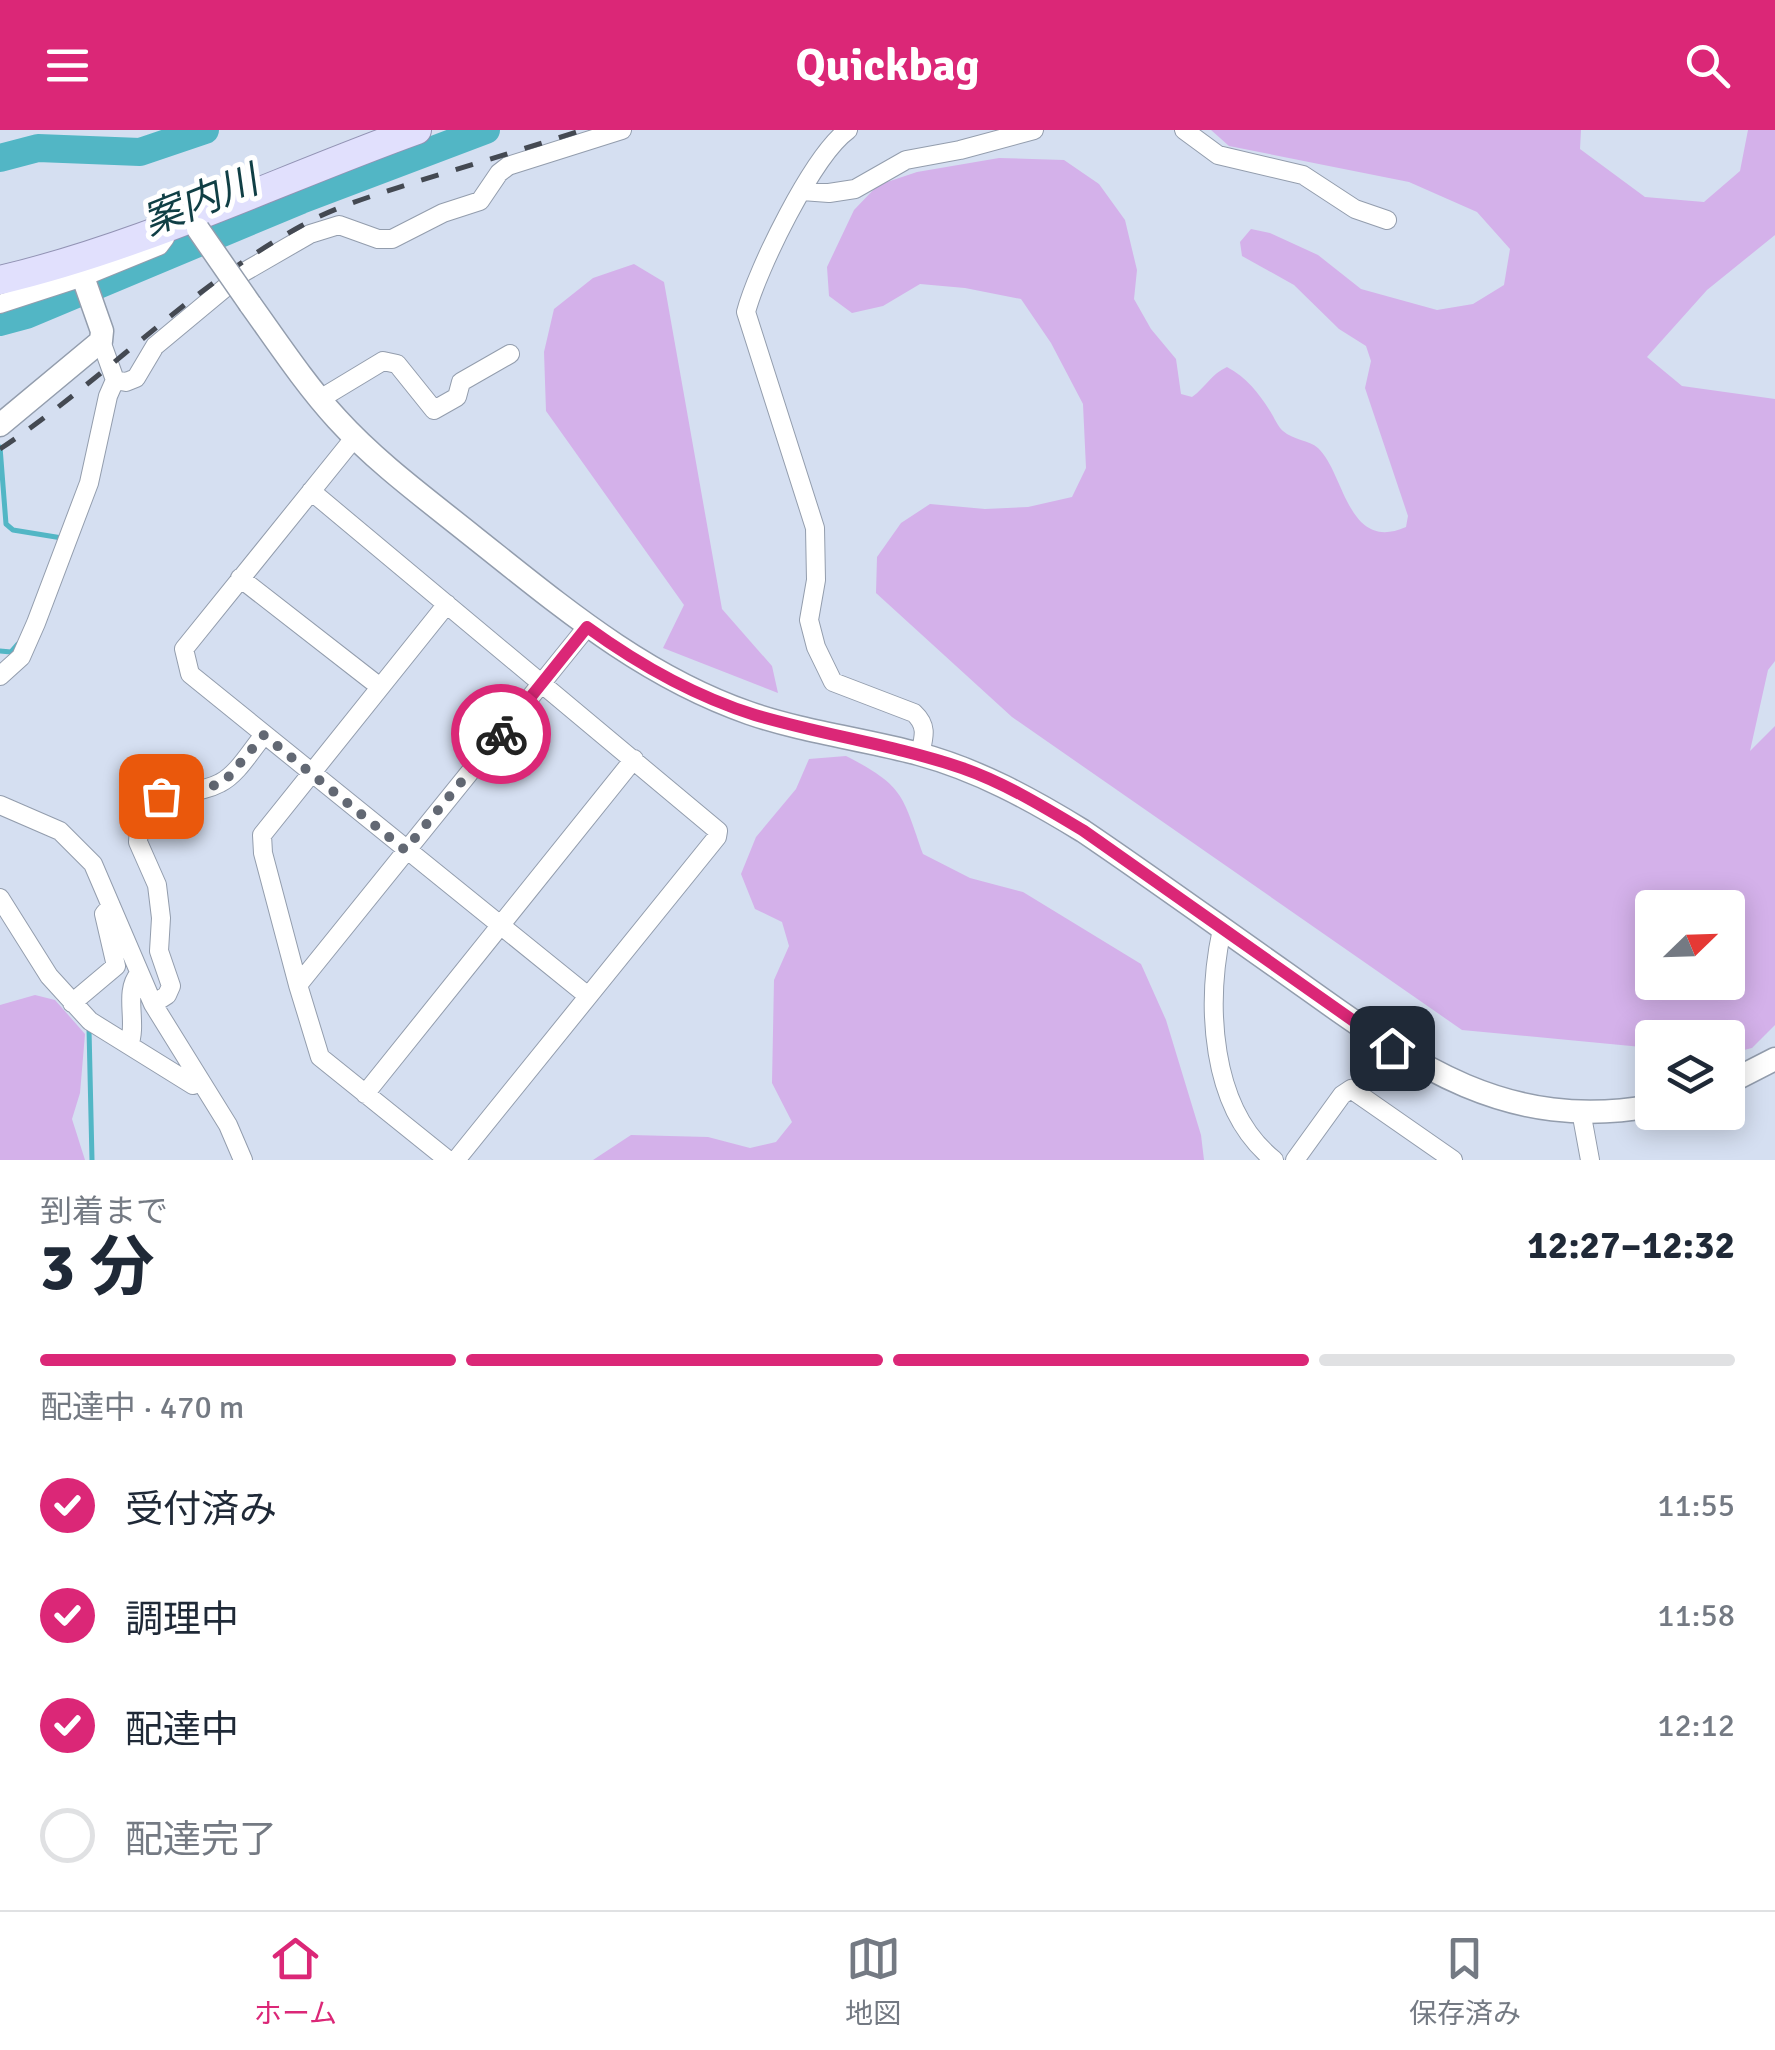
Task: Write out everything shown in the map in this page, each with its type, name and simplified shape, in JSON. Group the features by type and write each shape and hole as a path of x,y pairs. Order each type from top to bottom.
{"main road":[{"path":"0,280 85,257 162,230 194,224 311,168 417,130"}],"street":[{"path":"115,380 126,382 136,378 151,351 170,333 244,272 310,234 338,226 378,239 392,239 443,213 480,201 508,166 622,130"},
{"path":"848,130 838,137 802,191 759,270 746,312 815,528 816,580 809,620 833,682 914,713 925,727 920,754"},
{"path":"802,191 830,193 856,188 906,160 1034,130"},
{"path":"1184,130 1218,155 1303,175 1355,208 1388,220"},
{"path":"194,224 320,398 355,438 587,627 642,664 716,700 802,728 920,754 1035,801 1438,1076 1488,1096 1581,1111 1635,1107"},
{"path":"0,304 87,287 159,246 165,238 162,230"},
{"path":"0,676 21,657 44,605 89,482 115,380 87,287"},
{"path":"0,425 101,341"},
{"path":"320,398 390,360 434,410 457,397 461,382 510,354"},
{"path":"355,438 184,649 190,674 588,996"},
{"path":"311,491 718,831 456,1160"},
{"path":"240,578 380,687"},
{"path":"447,604 262,835 262,852 320,1057 448,1160"},
{"path":"298,985 587,627"},
{"path":"153,1004 167,996 171,986 159,952 160,897 138,842 140,815 161,796 224,782 264,735"},
{"path":"366,1094 634,759"},
{"path":"0,804 46,824 73,842 93,864 153,1004 228,1124 243,1160"},
{"path":"0,898 49,976 90,1021 193,1085 200,1082"},
{"path":"72,1003 116,966 104,914 111,906"},
{"path":"1222,928 1216,958 1214,1044 1239,1115 1260,1149 1274,1160"},
{"path":"129,1045 132,984 139,974"},
{"path":"1745,1074 1775,1059"},
{"path":"1295,1160 1342,1096 1352,1089 1453,1160"},
{"path":"1581,1111 1590,1160"}],"shaded area":[{"path":"1211,130 1581,130 1580,149 1645,197 1704,202 1740,171 1748,130 1775,130 1775,235 1707,290 1647,357 1682,386 1775,399 1775,661 1768,670 1750,751 1775,726 1775,1025 1752,1048 1745,1050 1745,1020 1635,1020 1635,1046 1462,1030 1012,717 876,593 877,557 901,523 930,504 985,509 1028,507 1072,497 1086,468 1083,404 1051,343 1021,299 920,284 883,306 852,313 829,296 827,267 854,210 878,185 917,172 999,158 1064,160 1099,184 1125,220 1137,270 1134,299 1151,329 1176,359 1181,394 1192,397 1227,367 1252,386 1283,431 1318,448 1359,520 1371,529 1386,532 1406,527 1408,516 1365,388 1371,361 1366,346 1339,329 1294,285 1242,256 1240,242 1251,229 1270,233 1318,255 1361,289 1437,310 1473,304 1504,285 1510,249 1477,212 1409,182 1229,146"},
{"path":"634,264 664,282 722,609 772,666 778,693 663,648 684,605 546,411 544,352 554,309 593,278"},
{"path":"846,756 880,776 898,794 923,854 970,878 1023,892 1141,964 1166,1020 1201,1135 1204,1160 593,1160 631,1135 708,1137 750,1148 776,1142 792,1122 772,1083 774,980 789,946 782,922 755,909 741,874 756,837 796,789 809,759"},
{"path":"35,995 55,1000 85,1034 80,1093 72,1119 85,1160 0,1160 0,1005"}],"waterway":[{"path":"0,158 38,148 140,152 205,130"},
{"name":"案内川","path":"0,322 26,315 301,200 486,130"},
{"path":"0,447 6,524 13,530 62,538 60,542"},
{"path":"0,651 11,652 18,644"},
{"path":"89,1029 92,1160"}],"railway":[{"path":"0,449 222,276 301,226 371,196 583,130"}],"way so far":[{"path":"161,796 224,782 264,735 405,850 501,734"}],"route":[{"path":"501,734 587,627 642,664 716,700 802,728 920,754 1035,801 1084,831 1392,1048"}]}
